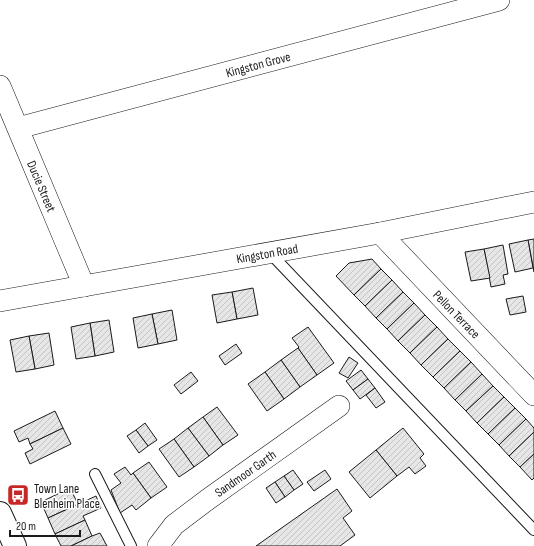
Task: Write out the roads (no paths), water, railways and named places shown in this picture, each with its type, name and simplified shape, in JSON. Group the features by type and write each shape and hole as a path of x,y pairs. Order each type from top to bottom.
{"street":[{"name":"Kingston Grove","path":"18,128 499,0"},
{"name":"Ducie Street","path":"0,86 84,286"},
{"name":"Kingston Road","path":"0,301 380,234 534,202"},
{"name":"Pellon Terrace","path":"380,234 534,395"},
{"name":"Sandmoor Garth","path":"158,546 174,525 339,406"},
{"path":"0,513 15,546"}],"lane":[{"path":"270,253 534,530"},
{"path":"95,474 131,546"}],"place":[{"name":"Town Lane Blenheim Place","path":"18,495"}]}
